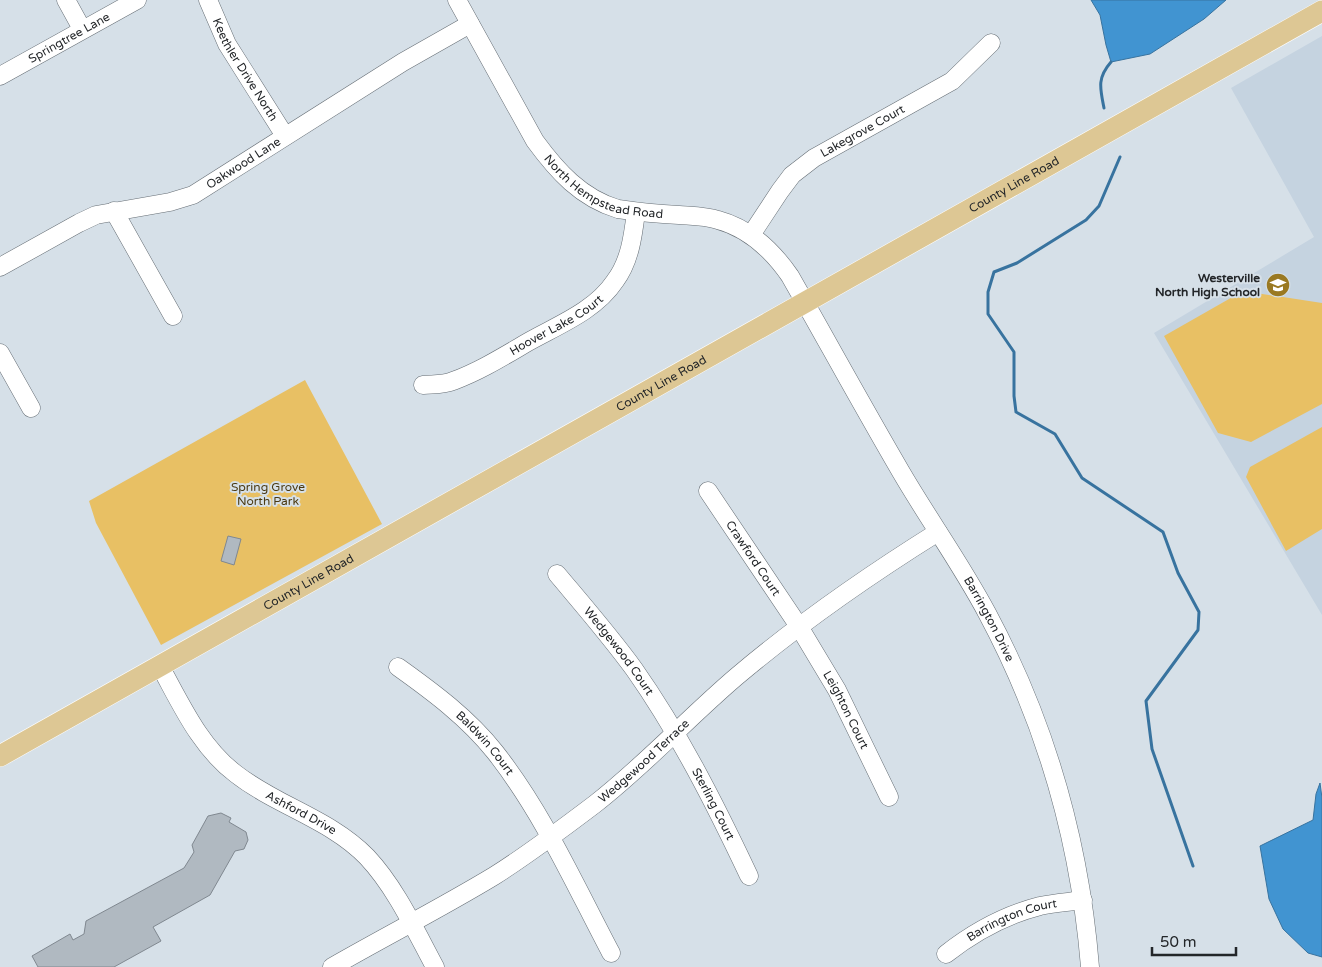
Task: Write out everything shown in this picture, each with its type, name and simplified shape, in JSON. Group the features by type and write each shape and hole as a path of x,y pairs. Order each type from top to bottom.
{"main road":[{"name":"County Line Road","path":"0,756 1322,11"}],"street":[{"path":"66,0 82,29"},
{"name":"Springtree Lane","path":"0,76 137,0"},
{"name":"Keethler Drive North","path":"208,0 227,44 285,136"},
{"name":"North Hempstead Road","path":"457,0 535,141 550,161 570,182 585,195 607,206 636,212 717,219 736,226 751,235 783,265 805,303"},
{"name":"Oakwood Lane","path":"0,267 78,223 96,215 170,202 193,195 403,62 470,24"},
{"name":"Lakegrove Court","path":"751,235 792,175 814,158 952,80 991,43"},
{"path":"114,211 173,316"},
{"name":"Hoover Lake Court","path":"423,385 451,382 476,371 584,311 603,298 616,280 626,261 632,240 636,212"},
{"name":"Barrington Drive","path":"805,303 900,471 959,564 994,625 1012,663 1047,751 1066,814 1083,900 1090,967"},
{"path":"0,353 31,408"},
{"name":"Crawford Court","path":"708,491 798,625"},
{"name":"Wedgewood Terrace","path":"332,967 494,875 551,837 598,802 638,768 735,678 798,625 938,532"},
{"name":"Wedgewood Court","path":"557,574 607,633 629,663 674,733"},
{"name":"Leighton Court","path":"798,625 836,690 889,797"},
{"name":"Ashford Drive","path":"160,666 200,737 221,761 255,787 321,823 350,842 368,858 383,876 435,967"},
{"name":"Baldwin Court","path":"398,667 456,711 494,751 516,781 551,837 611,953"},
{"name":"Sterling Court","path":"674,733 703,782 749,876"},
{"name":"Barrington Court","path":"946,954 961,942 1008,916 1042,906 1083,900"}],"shaded area":[{"name":"Westerville North High School","path":"1322,36 1322,615 1154,333 1314,237 1231,88"}],"green space":[{"path":"1243,291 1322,303 1322,404 1251,442 1218,433 1164,336"},
{"name":"Spring Grove North Park","path":"305,380 382,524 161,645 96,523 89,501"},
{"path":"1322,427 1322,529 1286,551 1246,477 1250,467"}],"water":[{"path":"1091,0 1226,0 1204,19 1150,54 1111,62 1100,15"},
{"path":"1320,783 1322,798 1322,957 1308,953 1283,929 1269,899 1260,846 1313,820 1316,794"}],"building":[{"path":"228,536 241,539 234,565 221,561"},
{"path":"221,813 231,818 229,822 246,832 248,840 244,849 235,851 210,895 153,927 161,941 114,967 38,967 32,956 70,934 73,940 84,934 86,921 184,868 194,852 192,845 208,816"}],"waterway":[{"path":"1104,108 1101,84 1103,73 1111,62"},
{"path":"1120,157 1099,206 1086,220 1017,263 994,272 988,292 988,314 1014,352 1016,412 1055,434 1082,478 1163,532 1178,573 1199,612 1198,630 1146,701 1152,749 1193,866"}],"place":[{"name":"Westerville North High School","path":"1278,285"}]}
